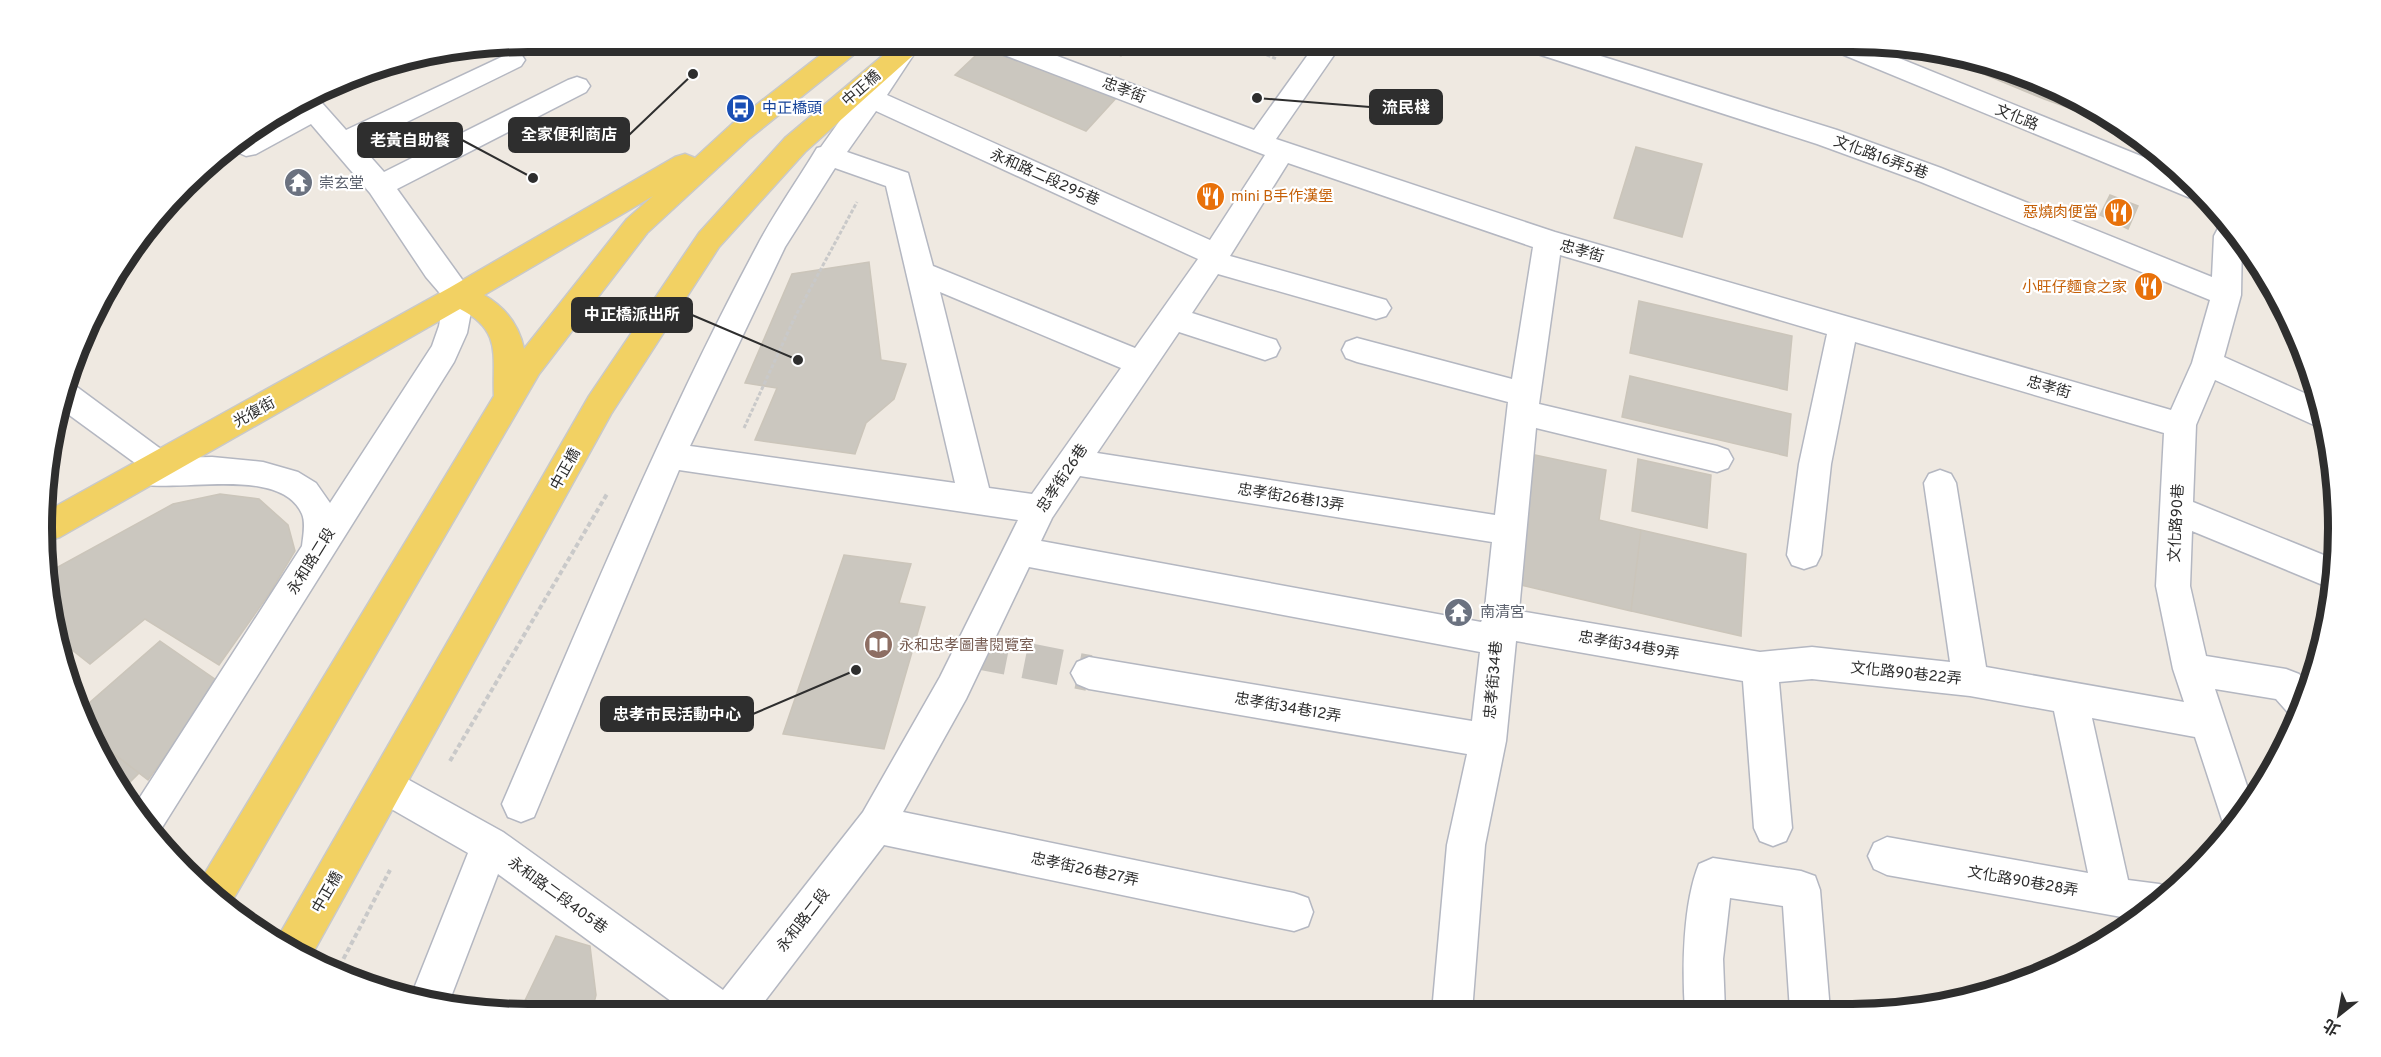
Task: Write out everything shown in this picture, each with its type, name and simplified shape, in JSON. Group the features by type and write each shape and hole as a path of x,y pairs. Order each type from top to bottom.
{"main road":[{"path":"218,888 528,366 637,226 741,131 840,52"},
{"name":"中正橋","path":"296,944 387,787 600,405 709,240 795,145 903,52"},
{"name":"光復街","path":"52,526 459,296 741,131"},
{"path":"459,296 481,305 502,326 512,354 509,397"}],"street":[{"path":"521,804 669,456 772,245 827,155 873,99 906,52"},
{"name":"忠孝街","path":"1022,52 1271,146 1548,241 2180,426"},
{"name":"忠孝街26巷","path":"876,825 953,688 1040,509 1213,258 1310,73 1324,52"},
{"name":"文化路16弄5巷","path":"1559,52 1848,144 1931,175 2226,295"},
{"name":"文化路","path":"1862,53 2178,182"},
{"path":"342,143 512,60"},
{"path":"380,186 577,86"},
{"name":"永和路二段295巷","path":"873,99 1213,258 1376,308"},
{"path":"310,106 380,186 435,269 459,296"},
{"path":"245,146 300,111"},
{"path":"827,155 898,180 975,500"},
{"name":"文化路90巷","path":"2228,237 2226,295 2207,363 2180,426 2173,586 2191,669 2236,810"},
{"name":"忠孝街34巷","path":"1453,1004 1466,845 1488,741 1497,632 1523,403 1548,241"},
{"path":"920,272 1141,363"},
{"name":"永和路二段","path":"150,816 448,345 455,327 459,296"},
{"path":"1172,318 1265,348"},
{"path":"1804,555 1815,464 1842,328"},
{"path":"1357,350 1523,403 1717,459"},
{"path":"2207,363 2313,411"},
{"path":"71,400 153,469 245,471 276,478 297,489 315,504 321,522 320,548"},
{"path":"669,456 1040,509"},
{"name":"忠孝街26巷13弄","path":"1072,462 1509,531"},
{"path":"1941,483 1970,680"},
{"path":"2177,510 2326,571"},
{"name":"忠孝街34巷9弄","path":"1020,551 1497,632 1760,668"},
{"name":"文化路90巷22弄","path":"1760,668 1812,663 1970,680 2209,723"},
{"path":"1760,668 1773,828"},
{"path":"2191,669 2286,685 2297,697"},
{"name":"忠孝街34巷12弄","path":"1089,673 1488,741"},
{"path":"2069,697 2112,897"},
{"name":"永和路二段405巷","path":"387,787 490,845 709,1004"},
{"name":"永和路二段","path":"738,1004 876,825"},
{"name":"忠孝街26巷27弄","path":"876,825 1294,912"},
{"path":"432,994 490,845"},
{"name":"文化路90巷28弄","path":"1887,856 2147,902"},
{"path":"1706,1004 1703,959 1713,877 1802,890 1810,1004"}],"path":[{"path":"1258,52 1310,73"},
{"path":"727,464 794,319 873,172"},
{"path":"340,965 423,808"}],"building":[{"path":"979,52 1011,52 1118,96 1086,131 955,75"},
{"path":"1110,52 1125,52 1121,56"},
{"path":"1969,68 1999,76 1998,80"},
{"path":"1999,76 2023,84 2022,90 1998,80"},
{"path":"2023,84 2035,89 2045,94 2044,99 2022,90"},
{"path":"2045,94 2070,105 2069,108 2044,99"},
{"path":"2070,105 2094,119 2069,108"},
{"path":"1636,147 1702,164 1682,237 1614,218"},
{"path":"2110,195 2138,206 2128,229 2100,215"},
{"path":"869,262 881,360 906,364 894,399 866,423 855,454 755,440 777,388 745,383 792,274"},
{"path":"1639,301 1792,336 1787,390 1630,353"},
{"path":"1630,376 1791,414 1787,456 1622,417"},
{"path":"1535,455 1606,470 1599,520 1641,530 1631,611 1512,583"},
{"path":"1638,459 1711,475 1707,528 1632,511"},
{"path":"220,494 259,499 288,525 295,551 271,591 219,665 145,619 90,664 68,646 55,569 173,504"},
{"path":"1641,530 1746,554 1741,636 1631,611"},
{"path":"844,555 911,564 899,603 925,607 884,749 783,734"},
{"path":"160,641 219,682 148,780 107,748 87,705"},
{"path":"107,748 139,773 128,784"},
{"path":"556,936 590,946 596,995 594,1004 523,1004"}],"tunnel":[{"path":"972,650 1089,673"}],"place":[{"name":"全家便利商店","path":"693,74"},
{"name":"流民棧","path":"1257,98"},
{"name":"中正橋頭","path":"741,108"},
{"name":"老黃自助餐","path":"533,178"},
{"name":"崇玄堂","path":"298,183"},
{"name":"mini B手作漢堡","path":"1210,196"},
{"name":"惡燒肉便當","path":"2119,212"},
{"name":"小旺仔麵食之家","path":"2148,287"},
{"name":"中正橋派出所","path":"798,360"},
{"name":"南清宮","path":"1459,612"},
{"name":"永和忠孝圖書閱覽室","path":"878,645"},
{"name":"忠孝市民活動中心","path":"856,670"}]}
